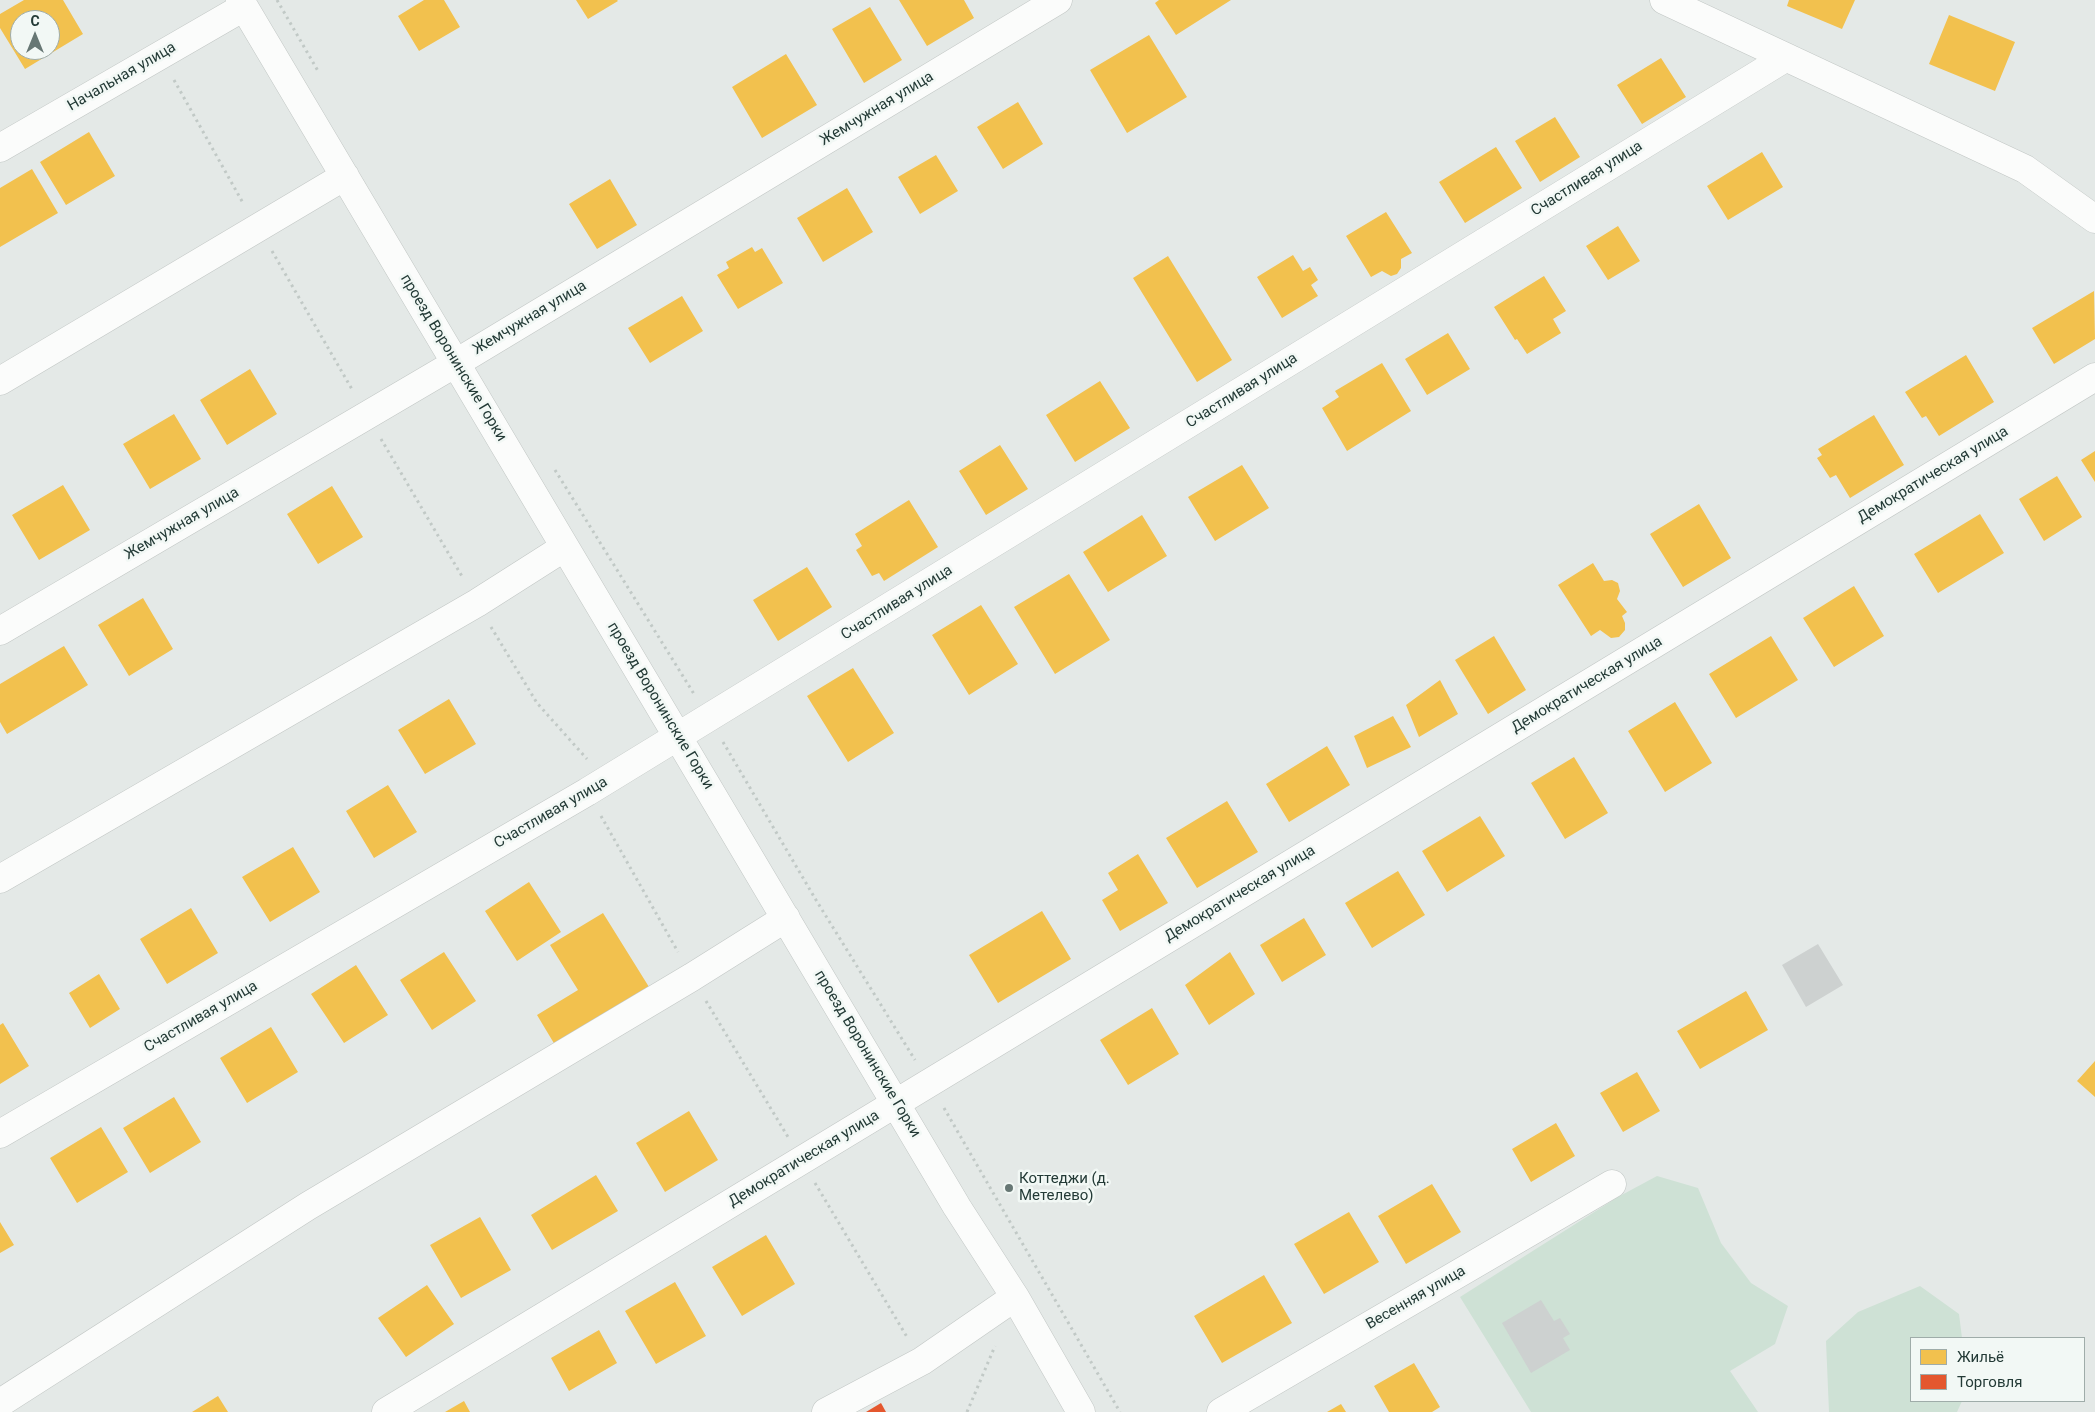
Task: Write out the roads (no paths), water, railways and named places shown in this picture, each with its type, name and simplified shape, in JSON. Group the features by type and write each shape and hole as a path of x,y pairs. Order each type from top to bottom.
{"street":[{"name":"Жемчужная улица","path":"0,631 456,362 1058,0"},
{"path":"1664,0 2025,169 2095,219"},
{"name":"проезд Воронинские Горки","path":"242,4 957,1206 1015,1296 1081,1412"},
{"name":"Начальная улица","path":"0,148 160,56 242,4"},
{"name":"Счастливая улица","path":"0,1134 587,792 1785,58"},
{"path":"0,381 345,176"},
{"name":"Демократическая улица","path":"386,1412 2095,377"},
{"path":"0,879 477,603 565,547"},
{"path":"0,1403 308,1206 692,977 786,918"},
{"name":"Весенняя улица","path":"1221,1412 1612,1184"},
{"path":"826,1412 922,1361 1015,1296"}],"place":[{"name":"Коттеджи (д. Метелево)","path":"1009,1188"}]}
